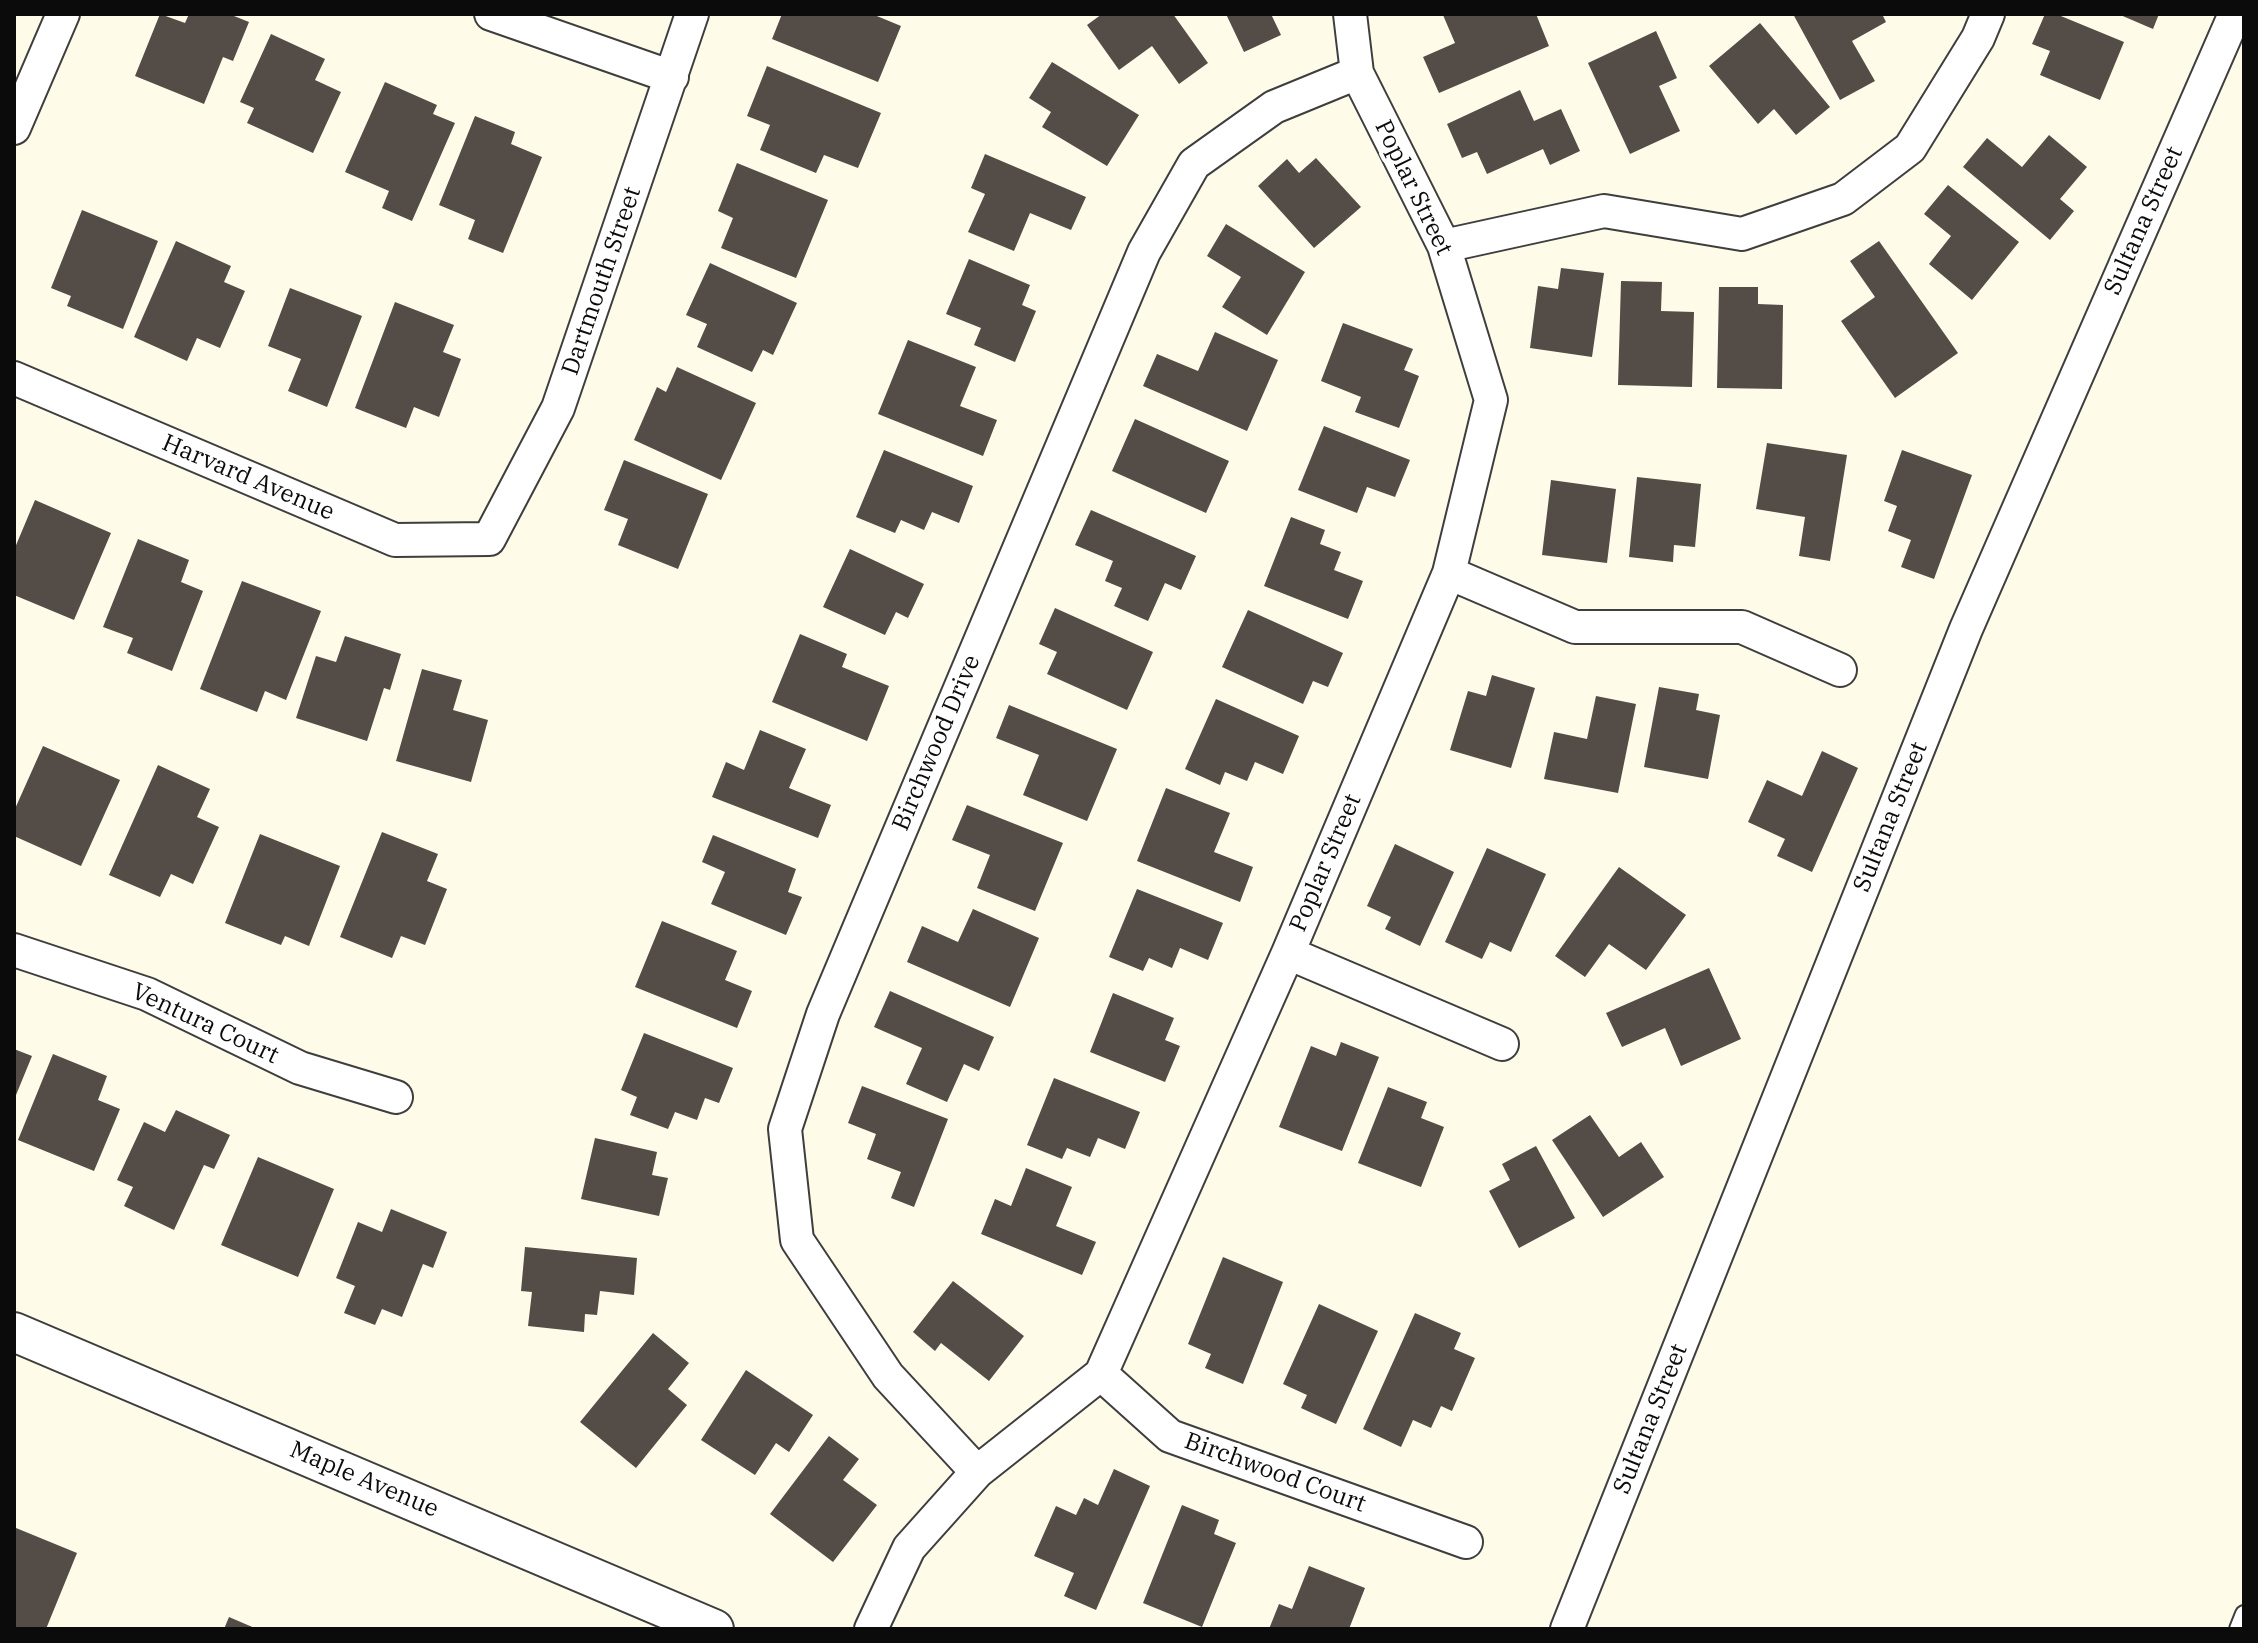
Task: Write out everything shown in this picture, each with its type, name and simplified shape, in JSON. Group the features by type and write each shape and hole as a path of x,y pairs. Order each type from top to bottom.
{"street":[{"path":"14,128 63,14"},
{"path":"491,14 672,77"},
{"name":"Dartmouth Street","path":"489,539 558,408 692,14"},
{"name":"Poplar Street","path":"871,1629 909,1548 977,1472 1101,1374 1288,953 1449,573 1491,400 1444,246 1357,73 1350,14"},
{"path":"1444,246 1604,211 1742,234 1843,199 1910,148 1978,38 1988,14"},
{"name":"Sultana Street","path":"1567,1629 1966,629 2235,14"},
{"name":"Birchwood Drive","path":"977,1472 888,1376 797,1240 785,1129 823,1014 1144,252 1194,164 1274,107 1357,73"},
{"name":"Harvard Avenue","path":"14,378 395,540 489,539"},
{"path":"1449,573 1575,627 1742,627 1840,670"},
{"name":"Ventura Court","path":"14,950 147,994 300,1068 396,1097"},
{"path":"1288,953 1502,1044"},
{"name":"Maple Avenue","path":"14,1332 714,1629"},
{"name":"Birchwood Court","path":"1101,1374 1170,1436 1466,1542"}],"lane":[{"path":"2238,1629 2244,1614"}],"building":[{"path":"160,14 185,23 189,14 229,14 249,22 233,61 223,57 204,104 135,76"},
{"path":"782,14 872,14 901,26 878,82 772,39"},
{"path":"1102,14 1173,14 1208,63 1179,84 1152,46 1119,70 1087,25"},
{"path":"1226,14 1271,14 1281,35 1244,52"},
{"path":"1536,14 1549,46 1439,93 1423,57 1455,43 1443,15"},
{"path":"1793,14 1882,14 1886,22 1852,41 1875,81 1840,100"},
{"path":"2045,14 2056,14 2124,42 2100,100 2040,75 2050,51 2032,44"},
{"path":"2118,14 2159,14 2153,29"},
{"path":"1760,23 1830,107 1796,135 1774,109 1758,124 1709,66"},
{"path":"1656,31 1677,78 1659,86 1680,131 1630,154 1588,63"},
{"path":"271,34 325,59 315,80 341,92 313,153 247,123 254,108 240,102"},
{"path":"1052,62 1139,115 1107,166 1042,127 1051,112 1029,98"},
{"path":"767,66 881,113 858,168 824,155 816,173 760,150 770,125 747,116"},
{"path":"385,82 437,105 433,114 455,123 412,221 382,208 389,191 345,172"},
{"path":"1520,90 1534,121 1561,109 1580,151 1550,165 1543,149 1487,174 1477,152 1462,158 1447,124"},
{"path":"475,116 515,132 511,144 542,157 503,253 468,239 475,220 439,205"},
{"path":"2049,135 2087,167 2060,199 2074,211 2050,240 1963,167 1987,138 2022,167"},
{"path":"985,154 1086,197 1071,230 1030,213 1014,251 968,232 985,194 971,188"},
{"path":"1316,158 1361,207 1314,248 1258,186 1287,159 1299,173"},
{"path":"737,163 828,200 796,278 721,248 733,218 718,211"},
{"path":"1948,185 2019,242 1972,300 1929,264 1951,236 1924,214"},
{"path":"82,210 158,241 123,329 67,306 71,296 51,288"},
{"path":"1226,224 1305,272 1267,335 1222,307 1241,277 1207,256"},
{"path":"176,241 231,266 224,282 245,291 220,348 197,338 187,361 134,337"},
{"path":"1879,241 1958,353 1895,398 1841,321 1875,297 1850,261"},
{"path":"969,259 1030,285 1022,305 1036,311 1015,362 974,345 981,328 946,314"},
{"path":"710,263 797,303 773,355 763,350 752,372 697,347 707,324 686,315"},
{"path":"1561,268 1604,273 1592,357 1530,348 1538,286 1558,289"},
{"path":"1621,281 1662,282 1661,311 1694,312 1692,387 1618,385"},
{"path":"1719,287 1758,287 1758,304 1783,305 1782,389 1717,388"},
{"path":"290,288 362,316 327,407 288,391 301,359 268,346"},
{"path":"395,302 454,325 443,352 461,359 439,417 414,407 406,428 355,408"},
{"path":"1343,323 1413,349 1404,370 1419,376 1399,428 1355,412 1361,397 1321,381"},
{"path":"1215,332 1278,360 1247,431 1143,386 1157,354 1198,371"},
{"path":"908,340 976,367 960,406 997,420 983,456 878,414"},
{"path":"677,367 756,403 721,480 634,440 657,387 666,392"},
{"path":"1135,419 1229,461 1206,513 1112,471"},
{"path":"1324,426 1410,460 1395,497 1367,487 1357,513 1298,490"},
{"path":"1767,443 1847,455 1830,561 1799,556 1805,517 1756,509"},
{"path":"884,450 973,486 959,523 932,512 924,530 901,520 895,533 856,517"},
{"path":"1902,450 1972,475 1934,579 1901,567 1911,540 1888,531 1897,506 1884,501"},
{"path":"624,460 708,494 678,569 618,545 628,519 604,510"},
{"path":"1637,477 1701,484 1695,547 1674,545 1673,562 1629,557"},
{"path":"1551,480 1616,489 1607,563 1542,555"},
{"path":"35,500 111,533 74,620 14,595 14,550"},
{"path":"1091,510 1196,556 1181,590 1165,583 1148,621 1114,606 1122,588 1105,581 1113,561 1075,545"},
{"path":"1291,517 1325,530 1320,544 1341,552 1334,570 1363,581 1348,619 1264,586"},
{"path":"138,539 189,560 181,582 203,591 172,671 127,653 133,638 103,627"},
{"path":"850,549 924,584 908,618 896,612 885,635 823,607"},
{"path":"242,581 321,611 286,700 265,691 257,712 200,689"},
{"path":"1055,608 1153,652 1127,710 1047,674 1057,652 1039,644"},
{"path":"1248,610 1343,653 1328,687 1313,681 1303,704 1222,667"},
{"path":"800,634 847,654 842,667 889,686 867,741 772,702"},
{"path":"345,636 401,654 390,690 384,688 367,741 296,718 316,656 336,662"},
{"path":"422,669 462,680 453,710 488,720 471,782 396,761"},
{"path":"1492,675 1535,688 1511,768 1450,750 1468,691 1486,696"},
{"path":"1659,687 1699,694 1696,710 1720,715 1708,779 1644,767"},
{"path":"1596,696 1636,704 1618,793 1544,779 1554,732 1587,739"},
{"path":"1216,699 1299,736 1283,774 1255,762 1247,781 1225,772 1220,785 1185,769"},
{"path":"1009,705 1117,749 1087,821 1023,795 1039,755 996,738"},
{"path":"760,730 806,749 789,788 831,805 818,838 712,797 726,762 744,770"},
{"path":"43,746 120,780 81,866 14,836 14,811"},
{"path":"1822,751 1858,768 1812,872 1777,856 1785,839 1748,822 1767,780 1802,796"},
{"path":"158,765 210,789 197,817 219,827 193,884 171,874 160,897 109,875"},
{"path":"1166,788 1230,813 1214,852 1253,867 1240,902 1137,861"},
{"path":"967,805 1063,843 1035,911 977,888 990,855 952,840"},
{"path":"382,832 438,854 427,881 447,889 425,945 401,936 392,958 340,937"},
{"path":"260,834 340,866 309,946 285,936 281,945 225,923"},
{"path":"713,835 796,869 788,892 802,897 786,935 711,904 725,872 702,862"},
{"path":"1395,844 1454,872 1420,946 1385,929 1391,917 1367,906"},
{"path":"1487,848 1546,874 1511,952 1490,942 1482,959 1445,942"},
{"path":"1619,867 1686,915 1646,970 1609,944 1585,977 1555,956"},
{"path":"1137,889 1223,923 1208,960 1180,948 1172,968 1149,958 1143,971 1109,957"},
{"path":"973,909 1039,938 1010,1007 907,962 922,926 958,942"},
{"path":"662,921 737,951 725,980 752,991 737,1028 635,987"},
{"path":"1709,968 1741,1039 1681,1066 1665,1028 1622,1047 1606,1013"},
{"path":"890,991 994,1037 979,1071 964,1064 947,1102 906,1084 922,1048 874,1027"},
{"path":"1113,993 1174,1018 1165,1040 1180,1046 1165,1082 1090,1052"},
{"path":"644,1033 733,1068 719,1103 705,1098 697,1120 675,1112 668,1129 630,1115 637,1097 621,1090"},
{"path":"1341,1042 1379,1057 1342,1151 1279,1127 1311,1046 1336,1056"},
{"path":"14,1049 32,1056 14,1100"},
{"path":"53,1054 107,1076 98,1100 120,1109 94,1171 18,1140"},
{"path":"1054,1078 1140,1112 1125,1149 1098,1138 1090,1157 1067,1148 1062,1159 1027,1145"},
{"path":"862,1086 948,1119 914,1207 891,1198 901,1172 867,1159 876,1134 848,1123"},
{"path":"1388,1087 1427,1102 1421,1118 1444,1127 1421,1187 1358,1163"},
{"path":"176,1110 230,1135 214,1169 204,1165 174,1230 124,1206 133,1187 117,1180 144,1122 165,1132"},
{"path":"1590,1115 1619,1157 1641,1142 1664,1177 1603,1217 1552,1140"},
{"path":"595,1138 657,1152 652,1175 668,1178 659,1216 581,1199"},
{"path":"1536,1146 1575,1218 1519,1248 1489,1191 1510,1180 1502,1164"},
{"path":"258,1157 334,1189 298,1277 221,1245"},
{"path":"1026,1168 1072,1187 1056,1226 1096,1242 1082,1275 981,1234 995,1199 1011,1206"},
{"path":"391,1209 447,1232 433,1268 423,1264 402,1317 382,1309 375,1325 344,1313 355,1286 336,1278 358,1222 382,1232"},
{"path":"525,1247 637,1258 634,1295 600,1291 597,1315 585,1314 584,1332 528,1326 532,1292 521,1291"},
{"path":"1223,1257 1283,1282 1243,1384 1205,1368 1211,1354 1188,1344"},
{"path":"953,1281 1024,1336 989,1381 941,1343 935,1351 913,1332"},
{"path":"1319,1304 1378,1331 1336,1424 1301,1408 1307,1395 1283,1384"},
{"path":"1415,1313 1461,1333 1454,1349 1475,1358 1452,1411 1441,1406 1431,1428 1413,1420 1401,1447 1363,1429"},
{"path":"653,1333 689,1363 668,1389 687,1405 636,1468 580,1422"},
{"path":"746,1370 813,1415 789,1452 776,1443 755,1475 701,1440"},
{"path":"829,1436 859,1459 843,1480 877,1505 833,1562 770,1514"},
{"path":"1114,1469 1150,1486 1096,1610 1064,1596 1074,1573 1034,1556 1056,1506 1076,1515 1084,1498 1098,1505"},
{"path":"1182,1505 1219,1520 1214,1534 1236,1543 1202,1627 1143,1603"},
{"path":"16,1528 77,1553 46,1629 14,1629"},
{"path":"1309,1566 1365,1588 1349,1629 1269,1629 1279,1604 1292,1609"},
{"path":"229,1617 257,1629 224,1629"}]}
